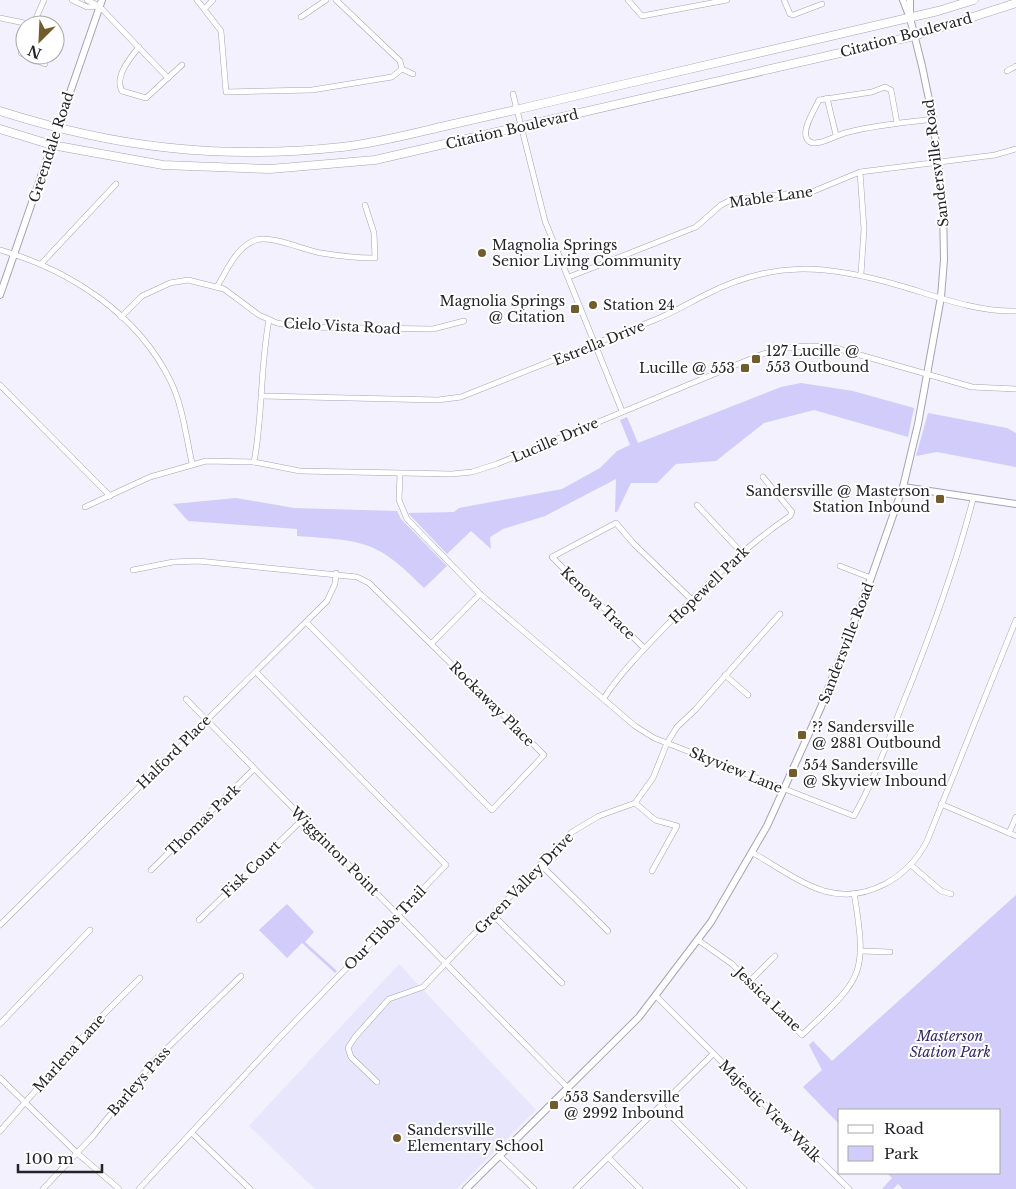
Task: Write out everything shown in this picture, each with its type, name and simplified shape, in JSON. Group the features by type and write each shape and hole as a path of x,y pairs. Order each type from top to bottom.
{"main road":[{"name":"Citation Boulevard","path":"0,111 57,129 145,146 185,150 274,152 370,142 517,110 910,18 974,0"},
{"name":"Citation Boulevard","path":"0,129 52,145 163,165 270,169 375,160 914,36 1016,3"}],"street":[{"path":"38,15 44,0"},
{"path":"72,0 87,7 100,3"},
{"path":"87,0 100,3 168,78"},
{"path":"197,0 205,8 221,32 226,92 312,90 392,77 402,69"},
{"path":"205,8 213,0"},
{"path":"301,17 326,0"},
{"path":"336,0 400,61 402,69"},
{"path":"628,0 642,16 727,0"},
{"path":"784,0 790,14 793,15 822,4"},
{"name":"Sandersville Road","path":"466,1189 629,1027 656,996 698,940 753,853 784,789 821,707 872,578 903,487 928,376 942,298 945,228 939,163 933,119 910,18 903,0"},
{"name":"Sandersville Road","path":"910,0 910,18"},
{"name":"Greendale Road","path":"0,295 16,254 100,3"},
{"path":"0,18 15,21"},
{"path":"139,47 128,62 120,82 122,92 146,98 182,65"},
{"path":"1007,71 1016,66"},
{"path":"402,69 413,74"},
{"path":"897,124 891,90 885,87 872,92 819,100 805,134 807,140 811,143 818,143 836,135 933,119"},
{"path":"513,94 545,221 622,411"},
{"path":"828,98 836,135"},
{"name":"Mable Lane","path":"569,277 696,227 721,205 731,200 814,191 860,172 994,155 1016,149"},
{"path":"860,172 864,229 861,274"},
{"path":"41,264 116,184"},
{"path":"217,287 234,258 245,246 257,239 277,241 320,253 375,258 374,233 365,205"},
{"path":"0,250 41,264 82,285 121,317 142,338 171,383 179,406 192,463"},
{"name":"Estrella Drive","path":"262,396 450,400 486,389 673,313 705,295 763,274 801,268 832,269 861,274 991,311 1016,312"},
{"name":"Cielo Vista Road","path":"121,317 142,296 170,283 188,280 224,289 259,315 269,320 299,327 441,329 464,321"},
{"path":"254,462 262,396 264,352 269,320"},
{"name":"Lucille Drive","path":"86,507 150,477 192,463 232,460 254,462 300,471 400,474 472,472 497,464 778,348 826,346 972,387 1016,390"},
{"path":"0,385 110,496"},
{"name":"Skyview Lane","path":"400,474 399,500 407,519 480,594 604,698 634,726 667,742 854,816 895,722 936,620 963,539 973,498"},
{"name":"Hopewell Park","path":"604,698 644,648 692,600 741,552 792,512 764,477"},
{"path":"903,487 1016,504"},
{"path":"696,504 741,552"},
{"name":"Kenova Trace","path":"644,648 552,557 616,523 634,544 692,600"},
{"name":"Rockaway Place","path":"133,570 173,562 198,561 336,573 357,577 369,583 544,755 492,810 306,622"},
{"path":"840,566 872,578"},
{"name":"Halford Place","path":"0,925 327,601 335,584 336,573"},
{"path":"432,643 480,594"},
{"path":"652,871 677,826 654,820 635,803 653,778 667,742 677,727 780,614"},
{"path":"753,853 818,889 836,893 854,893 883,886 911,865 921,852 1016,620"},
{"name":"Our Tibbs Trail","path":"140,1189 193,1134 281,1036 446,865 256,672"},
{"path":"725,675 748,695"},
{"name":"Wigginton Point","path":"186,699 568,1088"},
{"name":"Thomas Park","path":"151,870 254,769"},
{"name":"Green Valley Drive","path":"377,1082 351,1057 348,1048 355,1037 389,999 424,987 540,864 578,828 599,816 635,803"},
{"path":"941,804 1016,836"},
{"path":"1009,833 1016,817"},
{"name":"Fisk Court","path":"199,920 303,818"},
{"path":"540,864 608,931"},
{"path":"911,865 941,891 951,894"},
{"name":"Jessica Lane","path":"698,940 732,964 802,1035 849,989 858,971 862,951 854,893"},
{"path":"492,914 562,984"},
{"path":"0,1024 90,930"},
{"path":"862,951 890,952"},
{"path":"749,982 775,956"},
{"name":"Barleys Pass","path":"43,1189 77,1154 152,1063 241,976"},
{"name":"Marlena Lane","path":"0,1131 96,1022 140,978"},
{"name":"Majestic View Walk","path":"656,996 849,1189"},
{"name":"Majestic View Walk","path":"576,1189 713,1054"},
{"path":"0,1078 77,1154 119,1189"},
{"path":"660,1106 744,1189"},
{"path":"193,1134 250,1189"},
{"path":"500,1156 534,1189"},
{"path":"608,1157 640,1189"}],"shaded area":[{"path":"399,964 536,1110 457,1189 315,1189 249,1126"}],"green space":[{"path":"801,383 853,391 914,408 908,437 814,410 764,423 716,461 676,464 657,483 631,483 617,512 615,512 616,479 545,516 503,529 490,537 491,549 471,531 447,554 408,513 454,512 459,508 562,489 600,468 617,451 630,445 620,420 627,417 638,443 781,387"},
{"path":"928,413 1007,428 1016,433 1016,467 937,452 916,456"},
{"path":"236,498 294,508 397,511 401,519 447,566 424,588 393,560 380,551 367,546 338,539 297,536 297,529 188,521 173,504"},
{"name":"Masterson Station Park","path":"1016,895 1016,1189 903,1189 898,1184 893,1189 882,1189 892,1178 888,1174 1001,1174 1001,1109 838,1109 838,1123 803,1087 822,1070 809,1045 813,1041 832,1061"},
{"path":"287,904 314,932 305,942 337,971 335,973 302,943 287,958 259,930"}],"place":[{"name":"Magnolia Springs Senior Living Community","path":"482,253"},
{"name":"Station 24","path":"593,305"},
{"name":"Magnolia Springs @ Citation","path":"575,309"},
{"name":"127 Lucille @ 553 Outbound","path":"756,359"},
{"name":"Lucille @ 553","path":"745,368"},
{"name":"Sandersville @ Masterson Station Inbound","path":"940,499"},
{"name":"?? Sandersville @ 2881 Outbound","path":"802,735"},
{"name":"554 Sandersville @ Skyview Inbound","path":"793,773"},
{"name":"553 Sandersville @ 2992 Inbound","path":"554,1105"},
{"name":"Sandersville Elementary School","path":"397,1138"}]}
